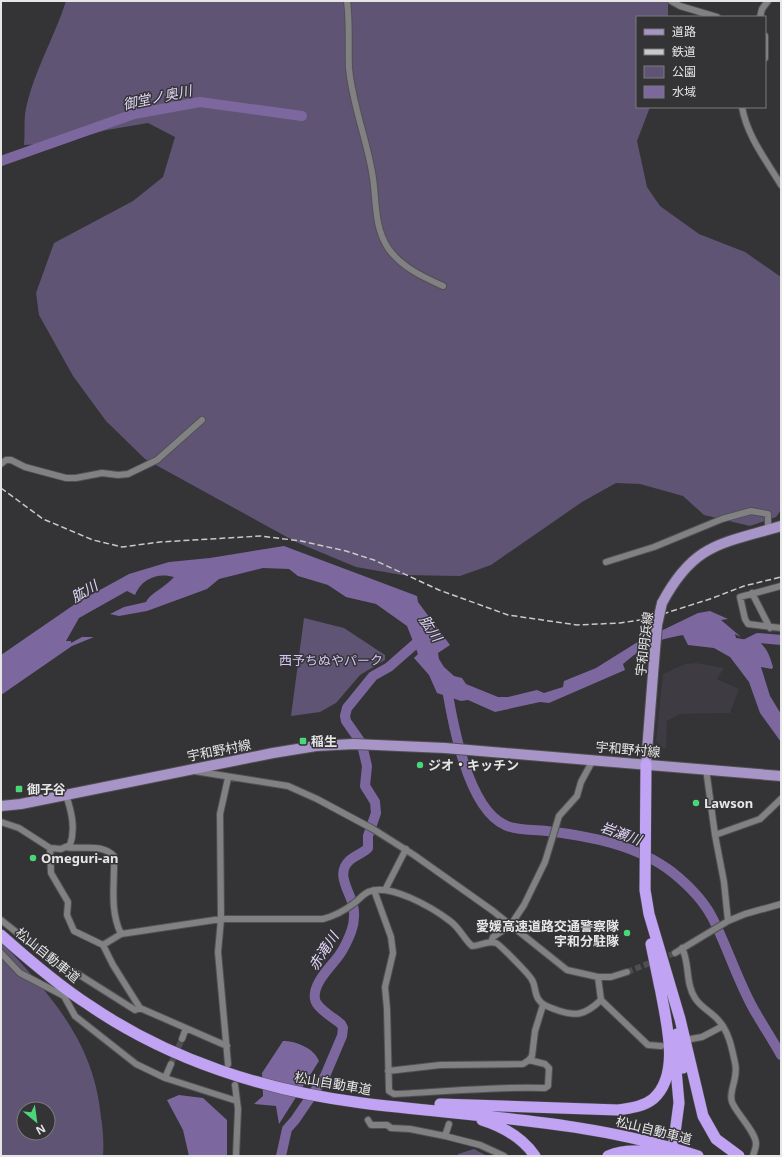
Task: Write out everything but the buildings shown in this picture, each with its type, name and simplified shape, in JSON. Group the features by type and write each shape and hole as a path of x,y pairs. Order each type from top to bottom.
{"highway":[{"path":"354,1101 618,1110 636,1107 652,1100 663,1087 669,1072 669,1049 643,890 642,836 647,778 646,764"},
{"path":"643,890 657,944 682,1026 703,1116 716,1139 739,1156"},
{"name":"松山自動車道","path":"1,935 37,967 96,1009 166,1049 222,1071 283,1088 320,1096 534,1121 605,1133 662,1145 698,1156"},
{"path":"657,944 675,1026 684,1080 684,1121 678,1140 679,1103 677,1078 671,1032 659,982"},
{"path":"462,1113 506,1129 522,1140 535,1156"},
{"path":"608,1156 629,1150 649,1151 673,1156"}],"main road":[{"name":"宇和明浜線","path":"646,764 657,625 662,603 684,568 700,555 727,541 781,526"},
{"name":"宇和野村線","path":"1,806 273,753 316,746 354,744 472,750 781,776"}],"street":[{"path":"347,1 350,30 349,67 354,98 366,143 372,174 376,217 381,233 388,248 408,268 443,286"},
{"path":"671,1 680,6 714,16"},
{"path":"760,16 762,9 768,1"},
{"path":"742,108 746,123 756,145 781,185"},
{"path":"3,461 12,460 25,467 66,478 76,478 102,473 118,475 128,474 157,460 202,420"},
{"path":"606,562 654,547 722,519 751,511 768,514 768,530"},
{"path":"781,587 740,597 745,619 748,624 770,628 781,628"},
{"path":"752,593 770,628"},
{"path":"491,942 493,938 510,926 524,905 545,862 552,844 559,818 577,796 581,782 593,760"},
{"path":"707,769 714,835 724,882 726,922"},
{"path":"189,770 228,778 242,778 288,786 317,799 373,829 406,849 488,908 566,970 612,977 627,972"},
{"path":"228,778 220,814 221,919 218,952 228,1064"},
{"path":"1,822 19,828 50,848 61,850 70,845 73,834 71,809 66,794"},
{"path":"714,835 760,820 781,799"},
{"path":"66,847 78,849 97,847 108,851 114,856 113,906 115,923 121,934"},
{"path":"50,848 51,874 68,902 67,915 74,931 103,945 113,965 140,1008 227,1046"},
{"path":"385,890 406,849"},
{"path":"374,890 391,937 393,953 385,987 387,1009 388,1088 394,1094 450,1092 504,1086 544,1088 548,1086 549,1068 545,1064 529,1060"},
{"path":"103,945 121,934 221,919 323,919 331,917 355,903 362,896 374,890 385,890 398,893 451,921 472,946 479,946 485,942 491,942 502,947 531,978 538,1000 543,1005 570,1015 586,1011 601,1000"},
{"path":"674,953 703,934 726,922 745,914 781,904"},
{"path":"1,920 54,962 78,974 135,1010 140,1008"},
{"path":"682,948 685,954 691,988 695,998 723,1026 727,1033 736,1072 735,1082 730,1094 732,1102 755,1140 753,1156"},
{"path":"1,953 20,973 64,996 75,1016 136,1064 165,1078 237,1101"},
{"path":"598,976 601,1000 648,1045 661,1046"},
{"path":"388,1070 440,1065 523,1064 532,1056 535,1031 543,1005"},
{"path":"691,1039 702,1037 723,1026"},
{"path":"182,1039 186,1028"},
{"path":"165,1078 171,1064"},
{"path":"235,1085 238,1135 236,1156"},
{"path":"450,1092 450,1101"},
{"path":"368,1120 371,1125 387,1125 390,1128 410,1128 480,1144 504,1156"},
{"path":"446,1136 449,1124"}],"shaded area":[{"path":"696,663 724,668 717,679 739,689 730,713 679,714 667,721 666,748 663,748 656,741 663,674 685,664"}],"green space":[{"path":"66,1 668,1 668,16 636,16 636,108 650,108 637,141 647,187 660,206 699,234 745,252 781,277 781,510 776,517 750,526 704,515 683,496 640,484 616,483 582,502 491,565 460,576 402,575 356,567 296,542 145,459 106,421 73,376 39,315 36,293 54,243 133,201 163,177 175,137 148,123 107,130 58,143 24,145 25,114 28,99"},
{"name":"西予ちぬやパーク","path":"304,618 344,628 385,655 385,660 360,675 336,703 320,712 291,716"},
{"path":"1,941 52,1000 67,1021 79,1042 89,1065 97,1090 102,1127 103,1156 1,1156"},
{"path":"474,1149 487,1156 457,1156 458,1154"}],"water":[{"name":"肱川","path":"284,546 417,596 418,602 450,645 438,653 439,659 444,667 454,676 462,678 466,684 498,697 508,697 537,690 544,693 563,687 564,681 596,668 636,643 698,613 710,611 728,619 721,620 741,637 735,634 736,638 748,640 754,638 766,650 773,667 772,669 761,667 770,696 781,714 781,742 760,713 749,682 730,657 714,648 688,645 683,635 664,639 650,645 623,664 625,670 549,703 540,702 495,712 468,700 461,701 437,693 429,675 414,658 418,654 407,626 376,604 346,597 328,585 298,576 289,569 263,568 219,579 207,589 147,611 119,616 110,614 124,607 146,602 174,577 162,575 151,578 141,585 135,595 127,591 79,618 66,641 71,641 71,643 82,637 94,637 72,646 1,695 1,655 78,602 129,574 169,562 210,558"},
{"path":"283,1041 293,1042 304,1046 317,1056 319,1061 279,1124 276,1106 254,1104 263,1096 262,1073"},
{"path":"179,1095 203,1098 227,1120 227,1156 189,1156 183,1130 167,1100"}],"waterway":[{"name":"御堂ノ奥川","path":"1,161 134,114 200,102 302,116"},
{"name":"赤滝川","path":"360,741 346,721 345,716 347,708 373,676 389,667 422,638"},
{"path":"744,645 758,638 781,640"},
{"name":"岩瀬川","path":"446,683 457,740 464,762 471,782 481,801 492,816 510,827 579,836 612,843 644,855 672,872 699,898 712,917 747,997 781,1055"},
{"name":"赤滝川","path":"281,1156 287,1129 295,1120 325,1076 342,1036 343,1028 341,1024 318,1006 315,999 315,993 319,981 340,954 351,932 354,919 354,908 344,882 344,870 350,860 368,848 368,836 376,813 375,802 365,786 367,766 363,749"}],"tunnel":[{"path":"627,972 675,953"},
{"path":"171,1064 182,1039"}],"railway":[{"path":"1,488 43,519 93,540 122,547 160,542 261,536 301,541 346,551 374,560 439,590 508,615 577,625 620,623 647,619 710,599 744,586 781,577"}],"place":[{"name":"稲生","path":"303,741"},
{"name":"ジオ・キッチン","path":"420,765"},
{"name":"御子谷","path":"19,789"},
{"name":"Lawson","path":"696,803"},
{"name":"Omeguri-an","path":"33,858"},
{"name":"愛媛高速道路交通警察隊 宇和分駐隊","path":"627,933"}]}
